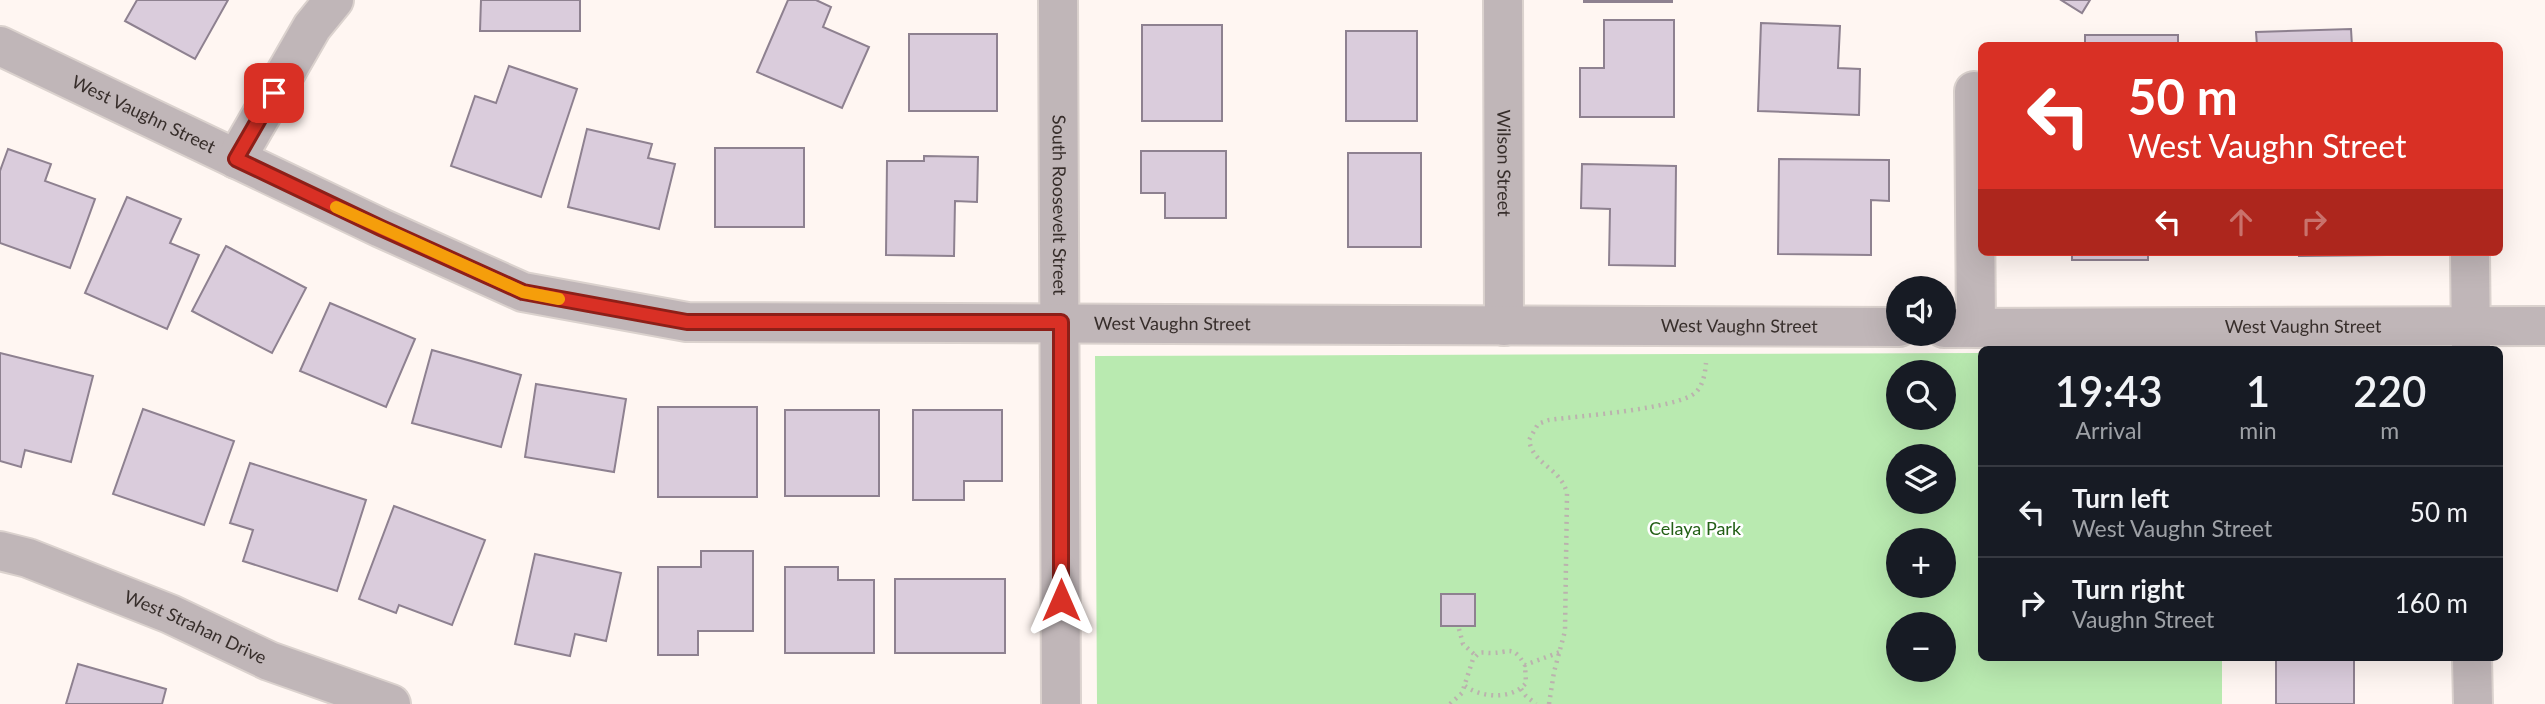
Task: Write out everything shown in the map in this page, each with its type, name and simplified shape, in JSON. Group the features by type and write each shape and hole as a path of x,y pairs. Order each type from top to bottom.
{"street":[{"path":"236,159 312,27 334,0"},
{"name":"South Roosevelt Street","path":"1058,0 1061,704"},
{"name":"Wilson Street","path":"1503,0 1504,326"},
{"name":"West Vaughn Street","path":"0,46 381,228 523,292 687,322 1886,327"},
{"name":"West Vaughn Street","path":"1974,91 1960,328 2471,338 2545,326"},
{"path":"2470,256 2471,338"},
{"name":"West Strahan Drive","path":"0,551 28,558 170,614 269,661 391,704"},
{"path":"2472,661 2473,704"}],"path":[{"path":"1549,704 1565,631 1567,493 1558,474 1534,455 1529,440 1538,424 1549,420 1676,403 1691,396 1698,390 1705,372 1705,327"},
{"path":"1459,629 1463,644 1476,656"},
{"path":"1450,704 1462,694 1469,667 1479,653 1510,650 1516,652 1525,665 1526,683 1521,689 1498,696 1473,691 1465,686"},
{"path":"1525,665 1560,652"},
{"path":"1521,689 1536,704"}],"green space":[{"name":"Celaya Park","path":"1978,353 1978,661 2222,661 2222,704 1097,704 1095,356"}],"building":[{"path":"137,0 228,0 195,59 125,21"},
{"path":"481,0 580,0 580,31 480,31"},
{"path":"788,0 816,0 831,7 823,27 869,47 842,108 757,72"},
{"path":"1672,0 1672,2 1584,2"},
{"path":"2061,0 2090,0 2082,13"},
{"path":"1604,20 1674,20 1674,117 1580,117 1580,68 1604,68"},
{"path":"1761,23 1840,26 1838,68 1860,69 1859,115 1758,111"},
{"path":"1142,25 1222,25 1222,121 1142,121"},
{"path":"2351,29 2352,42 2257,42 2256,32"},
{"path":"1346,31 1417,31 1417,121 1346,121"},
{"path":"909,34 997,34 997,111 909,111"},
{"path":"2085,35 2178,35 2178,42 2085,42"},
{"path":"509,66 577,89 541,197 451,166 475,96 496,103"},
{"path":"587,129 652,144 648,158 675,164 659,229 568,207"},
{"path":"715,148 804,148 804,227 715,227"},
{"path":"8,149 51,164 45,181 95,199 70,268 0,243 0,171"},
{"path":"1141,151 1226,151 1226,218 1165,218 1165,193 1141,193"},
{"path":"1348,153 1421,153 1421,247 1348,247"},
{"path":"924,156 978,157 977,202 955,201 954,256 886,255 887,161 924,161"},
{"path":"1779,159 1889,160 1889,201 1871,200 1871,255 1778,254"},
{"path":"1582,164 1676,166 1675,266 1609,265 1610,209 1581,208"},
{"path":"127,197 181,219 170,243 199,255 167,329 85,293"},
{"path":"226,246 306,288 272,353 192,311"},
{"path":"2072,256 2148,256 2148,260 2072,260"},
{"path":"330,303 415,339 386,407 300,371"},
{"path":"432,350 521,375 501,447 412,423"},
{"path":"0,353 93,376 71,462 25,450 21,467 0,461"},
{"path":"536,384 626,399 614,472 525,457"},
{"path":"658,407 757,407 757,497 658,497"},
{"path":"143,409 234,441 204,525 113,494"},
{"path":"785,410 879,410 879,496 785,496"},
{"path":"913,410 1002,410 1002,481 964,481 964,500 913,500"},
{"path":"250,463 366,500 337,591 243,561 253,530 230,523"},
{"path":"394,506 485,540 452,625 399,605 396,613 359,599"},
{"path":"701,551 753,551 753,631 698,631 698,655 658,655 658,567 701,567"},
{"path":"535,554 621,573 606,641 575,634 570,656 515,644"},
{"path":"785,567 838,567 838,580 874,580 874,653 785,653"},
{"path":"895,579 1005,579 1005,653 895,653"},
{"path":"1441,594 1475,594 1475,626 1441,626"},
{"path":"2276,661 2354,661 2354,704 2276,704"},
{"path":"78,664 166,689 162,704 66,704"}],"slow traffic":[{"path":"336,207 523,292 559,299"}],"route":[{"path":"274,93 236,159 523,292 687,322 1061,322 1061,600"}]}
